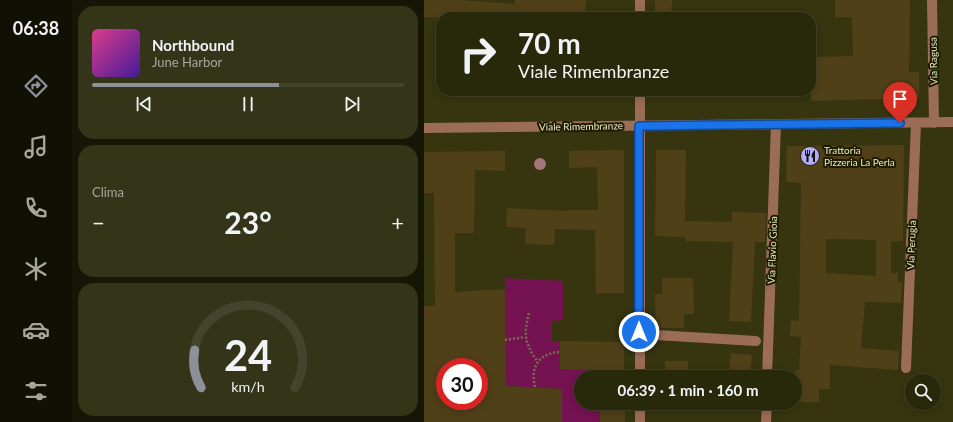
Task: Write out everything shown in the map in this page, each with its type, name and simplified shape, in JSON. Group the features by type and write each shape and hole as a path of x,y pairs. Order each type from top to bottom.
{"street":[{"path":"640,0 640,12"},
{"name":"Via Ragusa","path":"932,0 934,123"},
{"path":"640,96 640,370"},
{"name":"Viale Rimembranze","path":"424,128 953,122"},
{"name":"Via Perugia","path":"906,368 916,123"},
{"name":"Via Flavio Gioia","path":"767,370 776,124"},
{"path":"639,334 756,341"},
{"path":"640,410 640,422"},
{"path":"766,410 766,422"}],"path":[{"path":"529,314 526,323 525,337 529,349 538,362"},
{"path":"505,340 525,337"},
{"path":"535,387 534,373 538,362 548,353 560,352"}],"shaded area":[{"path":"505,278 563,281 563,320 552,321 552,341 560,341 560,369 594,370 574,370 574,410 600,410 600,422 562,422 562,389 506,386"}],"building":[{"path":"424,0 460,0 515,4 515,0 586,0 585,12 436,12 436,17 424,17"},
{"path":"655,0 672,0 671,12 655,12"},
{"path":"835,0 910,0 909,72 919,72 919,98 811,101 811,96 816,96 816,57 853,56 852,17 835,17"},
{"path":"904,145 903,241 891,241 891,273 898,273 898,282 902,282 901,303 865,302 861,348 899,351 898,370 830,365 830,389 819,389 819,402 802,402 802,370 799,370 801,337 790,336 791,320 799,321 801,183 786,182 787,146","holes":["826,239 876,240 876,276 826,273"]},
{"path":"624,150 624,293 596,293 595,230 555,229 554,245 525,244 526,228 506,227 507,208 567,211 598,210 597,167 569,168 569,151"},
{"path":"656,150 686,150 685,221 732,222 732,212 766,213 765,242 755,242 751,322 729,321 733,242 685,241 685,237 655,236"},
{"path":"505,151 505,171 475,170 474,233 455,233 455,292 505,289 506,386 562,389 562,422 424,422 424,306 435,306 434,193 424,193 424,152"},
{"path":"662,278 693,278 694,314 684,314 684,328 656,328 655,294 662,294"},
{"path":"560,341 624,342 624,370 560,369"},
{"path":"731,353 752,355 751,370 730,370"},
{"path":"665,361 688,361 688,370 665,370"},
{"path":"600,410 625,410 625,422 600,422"}],"place":[{"name":"Trattoria Pizzeria La Perla","path":"810,156"}],"route":[{"path":"639,332 639,126 900,123"}]}
